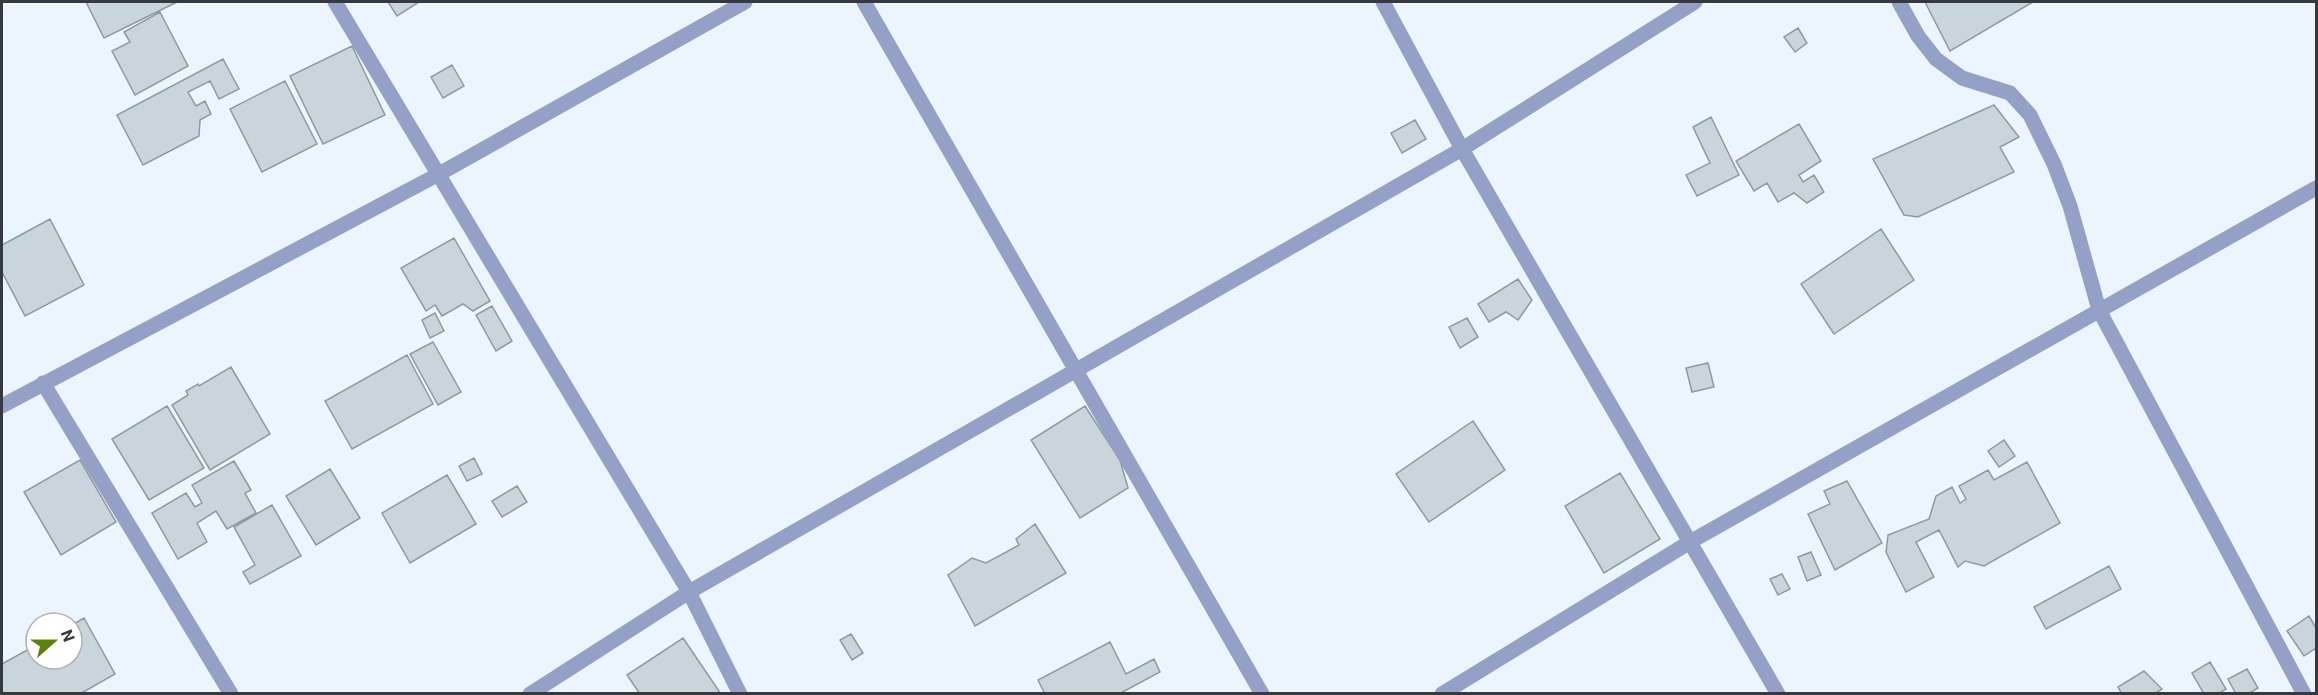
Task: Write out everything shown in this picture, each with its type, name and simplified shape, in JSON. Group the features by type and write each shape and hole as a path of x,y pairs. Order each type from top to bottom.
{"street":[{"path":"335,2 688,592 740,693"},
{"path":"2,406 439,174 745,2"},
{"path":"864,2 1262,693"},
{"path":"1383,2 1462,149 1778,693"},
{"path":"530,693 688,592 1462,149 1695,2"},
{"path":"1899,2 1918,36 1936,59 1962,78 2010,93 2030,115 2054,164 2070,206 2099,310 2304,693"},
{"path":"1442,693 1690,542 2316,188"},
{"path":"43,383 231,693"}],"building":[{"path":"86,2 177,2 104,38"},
{"path":"388,2 419,2 397,16"},
{"path":"1925,2 2033,2 1950,51"},
{"path":"160,12 188,66 135,95 112,51 130,42 124,32"},
{"path":"1798,28 1807,43 1795,52 1784,37"},
{"path":"352,46 385,115 323,144 290,76"},
{"path":"223,59 239,89 219,99 210,81 188,92 196,106 205,101 211,114 200,120 199,136 143,165 117,115"},
{"path":"452,65 464,86 443,98 431,77"},
{"path":"285,81 317,144 262,172 230,109"},
{"path":"1994,105 2019,137 2000,147 2014,172 1918,217 1904,215 1873,159"},
{"path":"1711,117 1739,175 1697,196 1686,175 1710,163 1693,127"},
{"path":"1415,120 1426,139 1402,153 1391,133"},
{"path":"1799,124 1821,161 1799,175 1803,182 1814,175 1824,192 1807,203 1794,193 1778,202 1767,183 1754,191 1736,161"},
{"path":"50,219 84,285 25,316 2,272 2,245"},
{"path":"1881,229 1914,280 1834,334 1801,284"},
{"path":"454,238 490,301 473,311 463,304 442,316 435,305 426,311 401,268"},
{"path":"1518,279 1532,300 1518,320 1506,312 1489,322 1478,304"},
{"path":"492,306 512,341 496,351 476,315"},
{"path":"435,313 444,331 430,338 422,320"},
{"path":"1467,318 1478,337 1460,348 1449,327"},
{"path":"433,342 461,392 438,405 410,354"},
{"path":"407,355 433,404 352,449 325,401"},
{"path":"1708,363 1714,387 1692,392 1686,368"},
{"path":"231,367 270,434 210,470 172,405 188,395 186,391"},
{"path":"167,406 204,468 149,500 112,439"},
{"path":"1085,406 1120,460 1128,488 1080,518 1031,440"},
{"path":"1473,421 1505,470 1429,522 1396,474"},
{"path":"2004,440 2015,456 1999,467 1988,451"},
{"path":"474,458 482,474 467,481 459,466"},
{"path":"80,460 116,522 61,555 24,492"},
{"path":"234,461 251,490 245,493 256,513 227,529 216,511 197,523 207,542 178,559 152,513 186,493 195,507 202,503 192,485"},
{"path":"2027,462 2060,523 1984,566 1965,561 1958,567 1939,530 1916,542 1934,577 1906,592 1886,552 1888,535 1929,519 1936,496 1952,487 1960,503 1966,499 1959,486 1988,470 1994,480"},
{"path":"330,469 360,518 316,545 286,496"},
{"path":"1620,473 1660,539 1604,573 1565,506"},
{"path":"447,475 476,524 410,563 382,513"},
{"path":"1847,481 1882,543 1835,570 1808,514 1830,504 1824,491"},
{"path":"517,486 527,502 502,517 492,501"},
{"path":"272,505 301,556 250,584 243,572 255,565 234,527"},
{"path":"1035,524 1066,573 975,626 948,575 972,558 986,563 1019,545 1016,539"},
{"path":"1811,552 1821,575 1807,581 1798,557"},
{"path":"2109,566 2121,589 2046,629 2034,607"},
{"path":"1782,574 1790,589 1778,595 1770,579"},
{"path":"2309,616 2316,628 2316,648 2304,656 2287,631"},
{"path":"84,618 115,674 80,694 2,694 2,664 24,652 24,671 84,671"},
{"path":"851,634 863,653 852,660 840,640"},
{"path":"683,638 721,694 640,694 627,675"},
{"path":"1110,642 1126,674 1154,659 1160,672 1119,694 1045,694 1038,680"},
{"path":"2210,662 2226,689 2218,694 2204,694 2192,673"},
{"path":"2247,669 2258,688 2248,694 2236,694 2228,679"},
{"path":"2144,671 2162,689 2154,694 2122,694 2118,687"}]}
